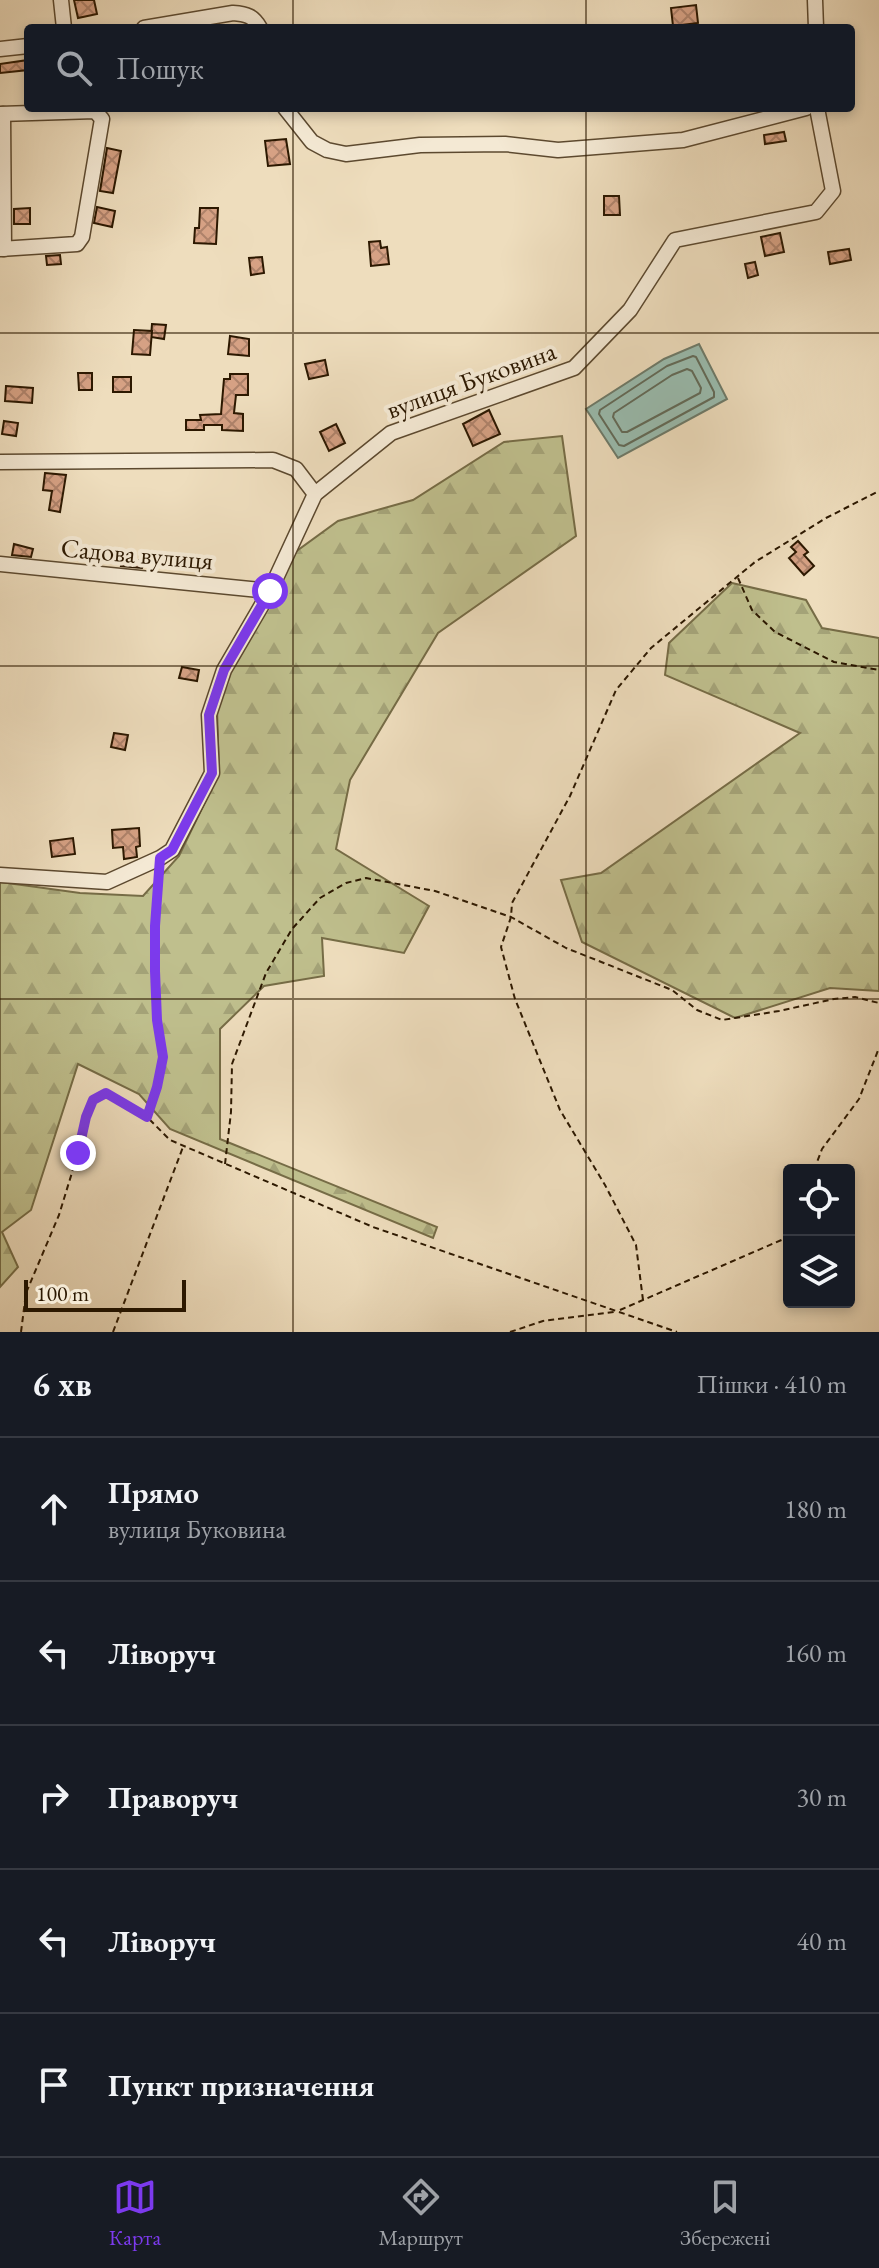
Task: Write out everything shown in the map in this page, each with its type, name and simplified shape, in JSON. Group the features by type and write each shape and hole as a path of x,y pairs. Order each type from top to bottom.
{"street":[{"path":"61,0 64,24"},
{"path":"815,0 816,24"},
{"path":"168,24 233,13 247,14 258,24"},
{"path":"0,49 24,46"},
{"path":"64,112 2,114 2,249 77,244 82,237 102,119 96,112"},
{"path":"288,112 312,142 327,150 346,154 420,145 505,144 558,150 683,140 791,112"},
{"name":"вулиця Буковина","path":"0,875 107,882 172,850 212,773 209,715 224,670 270,591 315,494 391,433 574,368 630,310 675,240 816,212 833,191 818,112"},
{"path":"0,462 273,460 296,469 315,494"},
{"name":"Садова вулиця","path":"0,564 270,591"}],"path":[{"path":"643,1300 636,1245 605,1185 560,1110 515,999 501,947 511,917 512,903 570,796 616,690 651,648 755,562 814,525 879,491"},
{"path":"737,577 752,610 775,632 834,662 879,670"},
{"path":"147,1117 163,1057 157,1020 155,971 160,858"},
{"path":"225,1164 232,1064 266,973 292,929 320,898 346,883 366,878 435,891 511,917 566,948 672,990 697,1010 722,1020 834,999 855,997 879,1003"},
{"path":"816,1164 822,1149 859,1099 879,1048"},
{"path":"21,1332 26,1293 59,1215 86,1117 93,1100 106,1093 147,1117 170,1140 373,1227 677,1332"},
{"path":"113,1332 184,1146"},
{"path":"510,1332 543,1321 618,1311 787,1236"}],"green space":[{"path":"562,436 576,536 438,633 350,780 336,849 429,906 404,953 322,938 324,976 264,986 220,1029 220,1139 437,1227 433,1238 170,1129 139,1094 78,1064 31,1210 2,1232 18,1267 0,1287 0,882 80,893 143,896 179,856 219,773 217,709 232,668 294,553 338,521 413,500 504,442"},
{"path":"732,583 806,600 822,628 879,638 879,991 830,988 735,1018 582,942 561,880 601,873 800,733 665,675 669,643"}],"water":[{"path":"699,344 727,399 618,458 586,409 664,359"}],"building":[{"path":"74,0 94,0 97,14 78,18"},
{"path":"696,5 698,23 673,24 671,8"},
{"path":"24,61 24,70 0,73 0,64"},
{"path":"784,132 786,141 765,144 764,135"},
{"path":"286,139 290,164 268,166 265,141"},
{"path":"107,148 121,151 113,193 100,191"},
{"path":"604,196 619,196 620,215 604,215"},
{"path":"97,207 115,211 112,227 94,223"},
{"path":"30,208 30,224 14,224 14,209"},
{"path":"200,208 218,208 216,244 194,243"},
{"path":"780,233 784,252 765,256 761,237"},
{"path":"380,241 381,248 387,247 389,264 371,266 369,242"},
{"path":"849,249 851,260 830,264 828,252"},
{"path":"60,255 61,264 47,265 46,256"},
{"path":"262,257 264,273 251,275 249,258"},
{"path":"755,262 758,275 748,278 745,264"},
{"path":"152,324 166,325 164,339 151,337"},
{"path":"134,330 152,331 150,355 132,354"},
{"path":"230,336 249,339 249,356 228,354"},
{"path":"325,360 328,375 309,379 305,364"},
{"path":"78,373 92,373 92,390 79,390"},
{"path":"230,374 248,374 248,395 236,395 234,413 243,414 243,431 222,430 222,425 204,425 204,430 186,430 186,420 201,420 200,415 221,414 224,379 230,379"},
{"path":"113,377 131,377 131,392 113,392"},
{"path":"6,386 33,388 32,403 5,401"},
{"path":"489,410 500,434 473,446 463,424"},
{"path":"4,421 18,423 16,436 2,434"},
{"path":"336,424 345,443 329,451 320,432"},
{"path":"45,473 66,475 60,512 49,510 52,491 43,490"},
{"path":"798,541 808,552 804,555 814,566 804,575 789,558 796,552 791,547"},
{"path":"14,544 33,549 31,557 12,555"},
{"path":"123,557 144,562 142,568 121,566"},
{"path":"182,667 199,670 197,681 179,678"},
{"path":"114,733 128,735 125,750 111,747"},
{"path":"139,828 137,857 124,859 123,847 113,848 112,830"},
{"path":"73,838 75,854 52,857 50,841"}],"route":[{"path":"78,1153 93,1100 106,1093 147,1117 163,1057 157,1020 155,971 160,858 172,850 212,773 209,715 224,670 270,591"}]}
